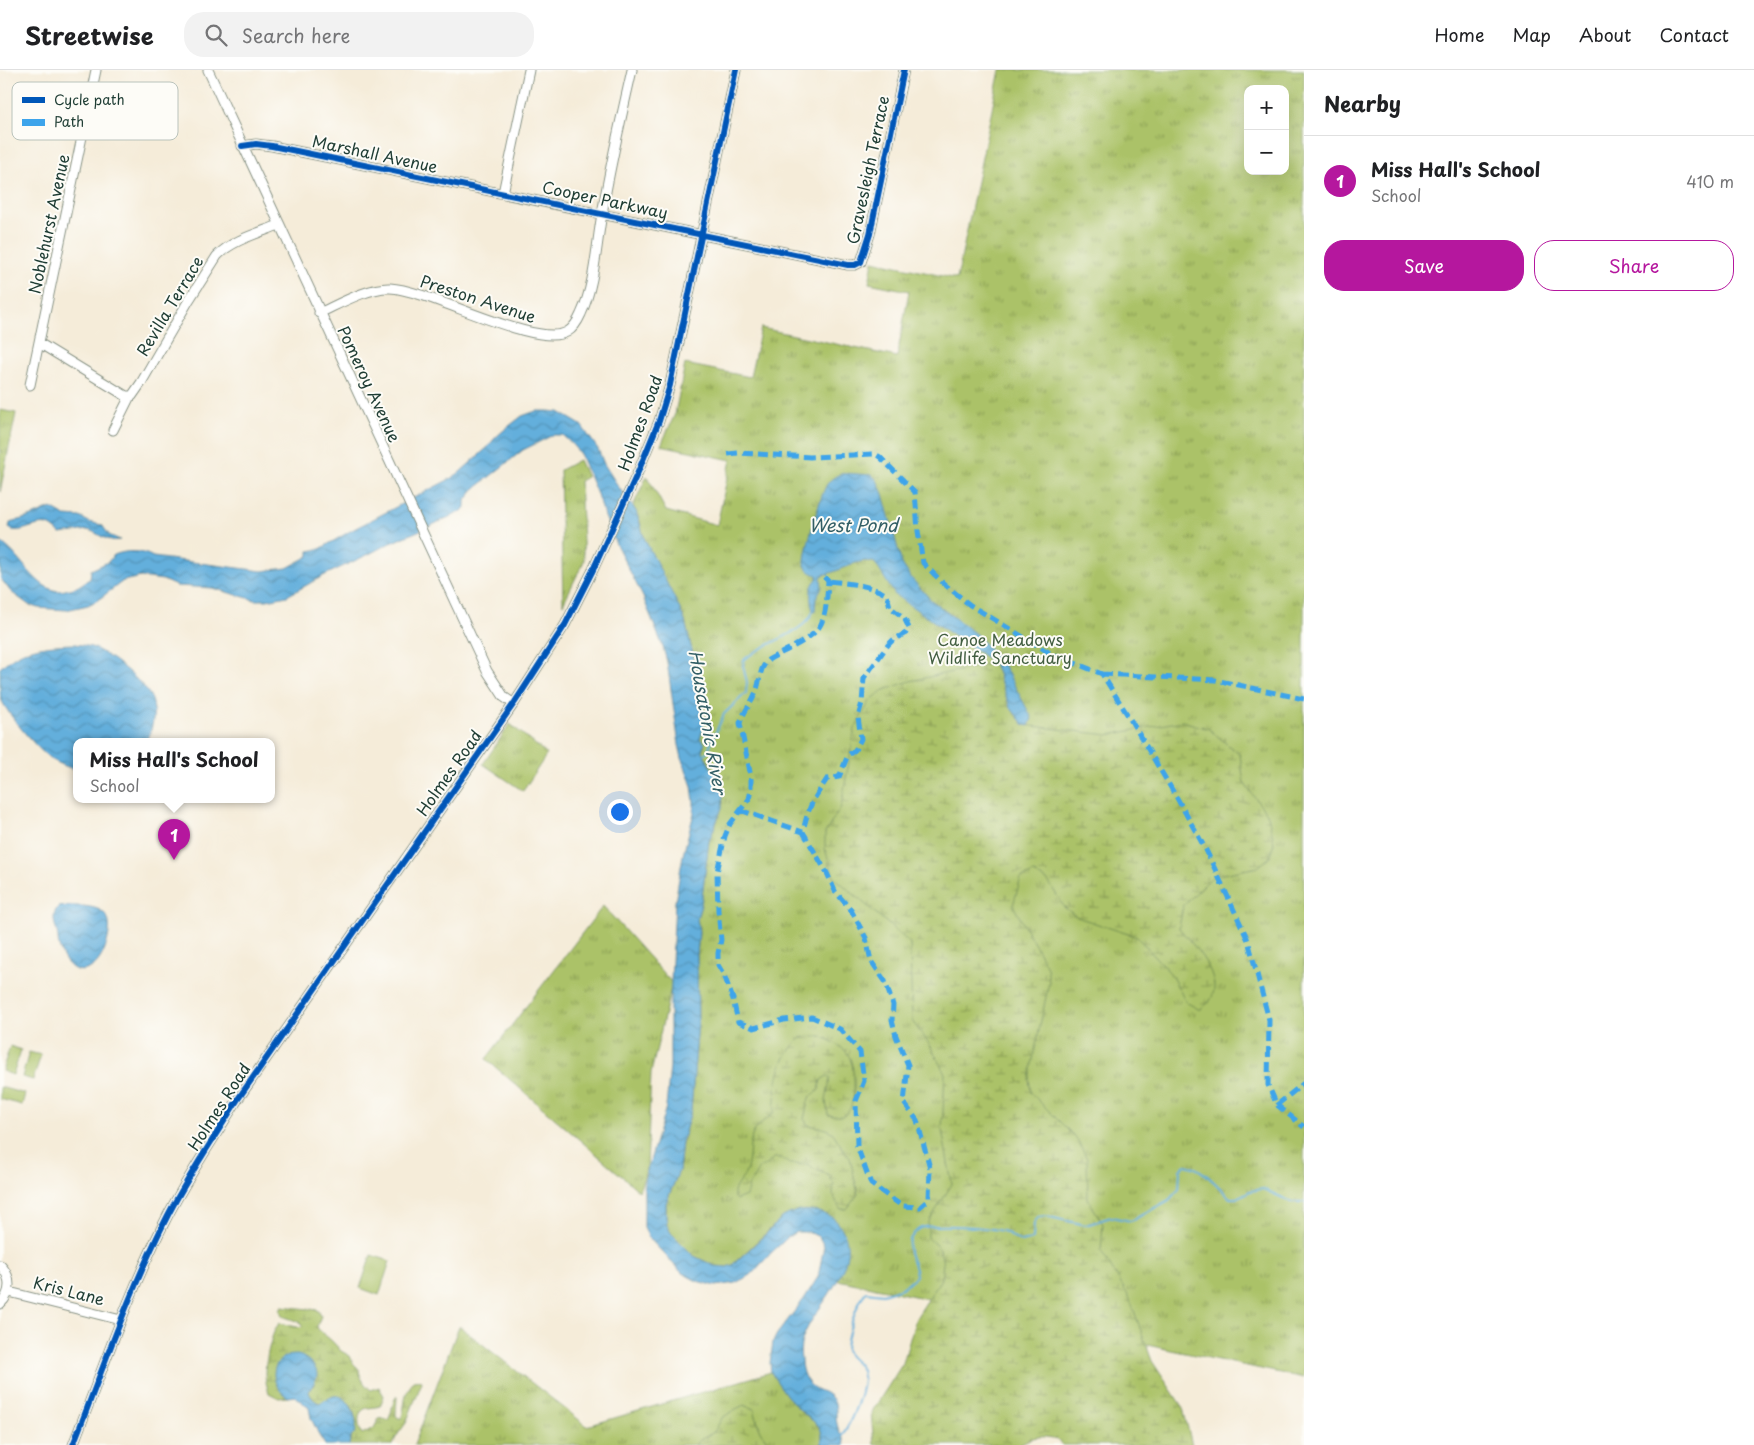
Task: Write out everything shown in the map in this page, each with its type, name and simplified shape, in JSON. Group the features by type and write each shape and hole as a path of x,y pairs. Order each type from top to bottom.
{"street":[{"name":"Pomeroy Avenue","path":"208,70 278,225 487,671 504,697 514,704"},
{"path":"503,193 529,70"},
{"name":"Preston Avenue","path":"319,313 376,288 392,288 442,302 538,335 555,335 566,332 574,327 586,300 632,70"},
{"name":"Holmes Road","path":"73,1445 121,1320 164,1222 238,1099 514,704 569,618 592,572 659,421 670,385 736,70"},
{"name":"Gravesleigh Terrace","path":"700,235 848,266 861,262 870,234 904,70"},
{"name":"Noblehurst Avenue","path":"30,384 81,140"},
{"name":"Marshall Avenue","path":"242,146 264,144 503,193"},
{"name":"Cooper Parkway","path":"503,193 700,235"},
{"name":"Revilla Terrace","path":"112,430 130,396 132,396 141,383 189,300 222,251 241,240 278,225"},
{"path":"39,343 126,396 130,396"},
{"name":"Kris Lane","path":"0,1265 5,1270 9,1279 8,1292 0,1304"},
{"name":"Kris Lane","path":"8,1292 121,1320"}],"green space":[{"name":"Canoe Meadows Wildlife Sanctuary","path":"1000,70 1304,70 1304,1378 838,1280 846,1257 812,1210 784,1216 732,1265 727,1267 715,1266 694,1256 671,1233 667,1225 666,1203 679,1171 682,1142 691,1111 698,1022 697,955 699,932 697,918 701,905 709,841 720,814 717,774 710,766 702,750 704,746 700,739 704,722 700,707 693,655 685,621 650,552 633,506 647,476 666,511 717,525 731,460 661,445 675,414 685,364 750,377 761,328 897,357 909,291 869,283 873,261 957,279"},
{"path":"0,410 16,413 0,492"},
{"path":"579,460 587,477 580,481 584,561 563,604 560,470"},
{"path":"994,663 1010,707 1024,725 1108,735 1182,721 1209,729 1240,755 1244,783 1268,815 1274,843 1270,857 1258,867 1213,876 1183,906 1179,928 1199,952 1210,971 1213,981 1214,990 1211,999 1200,1010 1186,1002 1170,973 1137,937 1077,917 1064,907 1048,881 1034,873 1021,878 1013,905 1047,967 1049,982 1029,1079 1031,1093 1077,1139 1087,1159 1088,1199 1103,1224 1101,1251 1129,1297 1152,1361 1183,1408 1192,1445 1062,1445 1057,1439 1041,1437 1033,1438 1018,1445 874,1445 871,1413 903,1363 916,1318 941,1279 943,1264 940,1249 928,1238 928,1223 952,1184 942,1130 945,1074 930,1045 912,1021 910,943 834,877 825,849 825,833 841,807 855,728 870,701 882,691 910,681"},
{"path":"510,724 547,754 523,791 483,764"},
{"path":"603,906 672,983 651,1073 647,1168 639,1191 486,1059"},
{"path":"821,1036 842,1048 850,1058 854,1074 854,1093 850,1108 845,1115 828,1115 826,1101 830,1078 827,1076 821,1080 819,1090 809,1098 804,1119 808,1125 827,1129 833,1133 850,1158 858,1194 847,1209 840,1209 833,1195 834,1184 828,1175 808,1164 789,1164 782,1159 773,1158 767,1165 760,1167 749,1185 746,1196 736,1200 734,1198 735,1190 747,1169 752,1136 758,1126 774,1113 778,1077 787,1053 799,1039"},
{"path":"10,1046 21,1050 13,1075 2,1071"},
{"path":"29,1052 41,1055 33,1080 22,1077"},
{"path":"0,1087 25,1094 22,1105 0,1099"},
{"path":"371,1255 390,1261 379,1295 360,1288"},
{"path":"282,1306 318,1310 321,1316 317,1326 318,1329 341,1351 350,1356 353,1363 359,1369 363,1381 371,1390 379,1387 384,1396 380,1406 364,1409 359,1415 359,1426 362,1434 374,1428 379,1418 388,1420 397,1396 396,1415 398,1418 402,1418 406,1394 413,1381 421,1380 422,1382 406,1423 393,1445 350,1445 355,1424 352,1407 334,1396 320,1403 315,1401 309,1393 310,1388 314,1385 314,1366 300,1356 292,1355 283,1358 276,1368 283,1394 288,1397 279,1398 269,1393 265,1378 265,1368 277,1326 280,1323 297,1327 303,1326 302,1323 282,1316 280,1309"},
{"path":"459,1326 587,1426 771,1372 787,1396 818,1425 822,1433 822,1445 414,1445"},
{"path":"744,1405 754,1409 759,1427 769,1445 695,1445 698,1441 714,1432 722,1418"}],"water":[{"path":"536,411 559,412 581,425 598,449 604,464 618,486 636,511 645,540 685,621 693,655 700,707 705,722 700,739 705,743 702,750 710,766 718,776 723,796 722,808 709,841 701,905 697,918 699,932 697,955 698,1022 691,1111 682,1142 679,1171 666,1203 667,1225 671,1233 694,1256 715,1266 727,1267 742,1257 781,1219 790,1214 804,1210 813,1211 829,1215 838,1223 847,1243 847,1257 842,1272 808,1326 802,1341 800,1355 802,1369 807,1381 812,1387 829,1395 834,1401 836,1421 845,1445 822,1445 822,1433 818,1425 787,1396 771,1372 770,1363 773,1342 818,1277 824,1246 819,1237 809,1232 796,1232 771,1253 751,1275 735,1283 716,1286 697,1281 682,1273 649,1238 644,1228 644,1181 666,1107 670,1067 670,1002 675,902 683,855 694,813 694,802 692,786 679,745 667,662 663,647 643,597 615,542 580,454 571,443 562,435 553,435 523,450 473,490 465,502 465,507 462,511 390,543 287,596 255,600 212,588 176,586 163,580 141,577 123,581 98,600 88,605 66,610 38,608 29,605 11,592 1,579 0,542 41,583 58,591 74,588 90,579 91,570 108,562 114,555 124,552 139,552 153,557 262,571 287,568 309,556 309,551 320,549 352,530 450,479 488,447 504,430 522,416"},
{"name":"West Pond","path":"844,473 872,475 877,480 883,494 902,564 912,579 931,600 977,635 1004,666 1032,718 1029,726 1024,725 1010,707 994,663 895,595 875,563 869,561 856,563 823,575 821,578 822,587 816,598 815,611 813,611 811,594 817,575 808,570 805,565 809,539 826,486 829,481"},
{"path":"51,508 65,516 80,517 89,522 102,525 109,535 120,540 106,539 88,530 60,534 47,525 37,525 22,530 9,528 10,523"},
{"path":"75,644 94,648 110,657 137,680 145,688 153,703 152,727 148,738 73,738 73,769 51,759 38,748 16,722 1,699 0,668 17,655 26,651 54,645"},
{"path":"70,906 99,909 106,915 108,920 109,935 101,958 92,967 85,970 73,968 68,964 59,946 54,916 55,911 58,907"},
{"path":"298,1355 304,1357 316,1369 317,1376 309,1391 316,1401 320,1403 330,1397 339,1396 350,1405 356,1424 356,1432 351,1437 350,1445 325,1445 311,1418 309,1408 295,1396 288,1397 278,1388 274,1377 276,1365 285,1357"}],"waterway":[{"name":"Housatonic River","path":"704,754 707,752 724,714 746,693 747,682 743,666 744,660 761,648 802,626 809,619 813,611"},
{"path":"841,1437 853,1414 863,1384 861,1368 846,1350 856,1311 866,1292 883,1294 902,1288 916,1276 908,1247 912,1236 917,1230 928,1227 963,1226 1005,1232 1021,1242 1033,1239 1034,1223 1038,1217 1045,1216 1086,1225 1111,1217 1131,1221 1169,1200 1179,1189 1180,1170 1185,1165 1192,1166 1204,1173 1230,1198 1237,1198 1250,1191 1263,1189 1292,1202 1304,1202"}],"marked path":[{"path":"728,454 810,457 875,454 915,492 923,563 943,583 970,605 1050,653 1102,674 1206,850 1248,940 1269,1020 1268,1085 1277,1105 1304,1127"},
{"path":"824,577 828,581 826,608 821,624 805,640 768,660 761,672 752,701 740,723 751,777 751,790 749,799 730,824 725,836 717,872 721,940 718,965 733,999 738,1022 754,1028 784,1020 812,1017 840,1029 860,1052 864,1081 856,1101 857,1146 871,1184 902,1206 920,1207 929,1199 930,1168 917,1120 904,1103 908,1065 896,1036 892,1020 893,1005 885,981 871,961 866,938 851,910 835,891 827,873 803,832 809,810 818,793 827,779 839,777 848,755 855,750 861,739 858,717 862,703 864,678 888,645 906,633 909,628 904,618 890,607 887,595 866,587 828,581"},
{"path":"1102,674 1215,680 1304,699"},
{"path":"740,810 803,832"},
{"path":"1277,1105 1304,1083"}],"cycle path":[{"path":"73,1445 116,1333 151,1250 190,1176 238,1099 515,702 565,625 592,572 638,472 659,421 670,385 736,70"},
{"path":"242,146 256,144 272,146 855,265 861,262 870,234 904,70"}],"place":[{"name":"Miss Hall's School","path":"174,860"}]}
